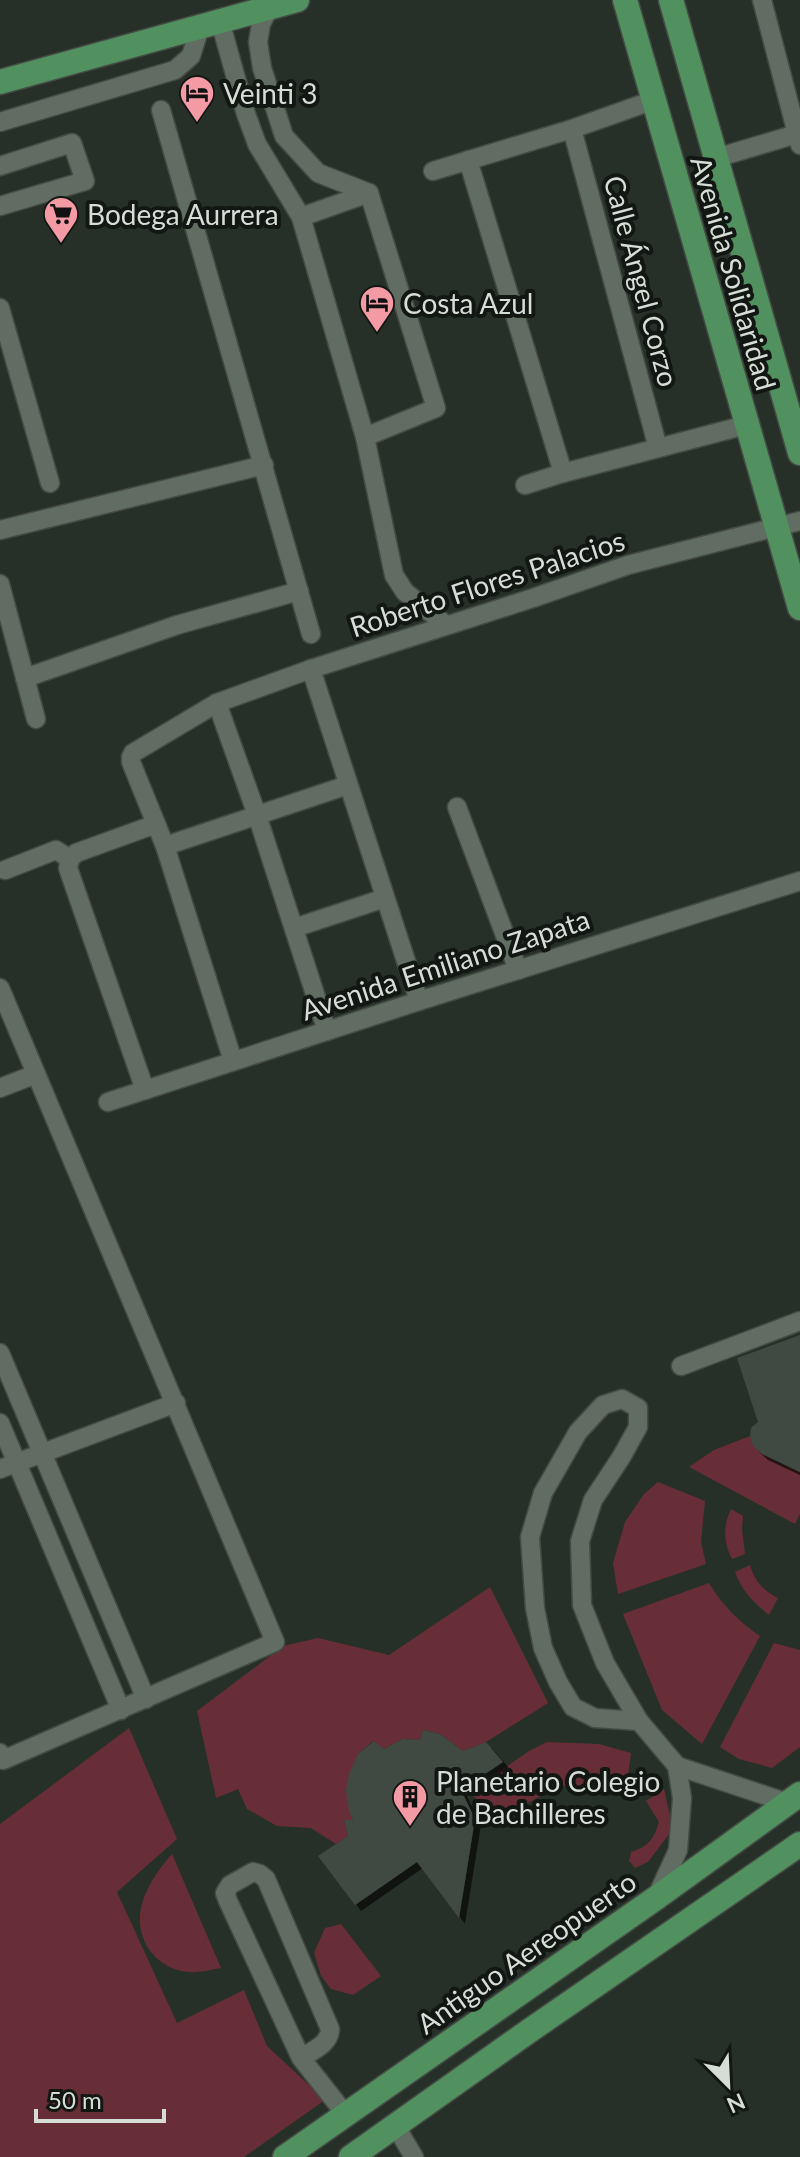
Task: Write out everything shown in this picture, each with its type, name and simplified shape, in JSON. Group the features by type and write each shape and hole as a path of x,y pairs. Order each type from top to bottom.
{"main road":[{"path":"0,82 297,0"},
{"name":"Avenida Solidaridad","path":"625,0 746,425 788,524 800,608"},
{"name":"Avenida Solidaridad","path":"671,0 800,453"},
{"name":"Antiguo Aereopuerto","path":"285,2157 794,1799"},
{"path":"351,2157 800,1844"},
{"path":"507,2002 529,2031"}],"street":[{"path":"716,158 799,138 762,0"},
{"path":"269,8 261,24 258,42 262,68 284,136 318,173 369,193"},
{"path":"0,122 175,70 191,56 210,24"},
{"path":"210,24 257,144 301,217 365,437 394,575 405,592 446,625"},
{"path":"433,171 572,129 654,100"},
{"path":"161,110 311,634"},
{"name":"Calle Ángel Corzo","path":"572,129 658,448"},
{"path":"0,166 72,143 85,181 0,206"},
{"path":"468,160 563,473"},
{"path":"301,217 369,193"},
{"path":"365,437 436,408 369,193"},
{"path":"0,308 50,483"},
{"path":"525,485 746,425"},
{"path":"0,530 264,465"},
{"name":"Roberto Flores Palacios","path":"217,703 628,565 788,524"},
{"path":"0,584 36,719"},
{"path":"25,678 177,625 299,591"},
{"path":"311,669 419,1001"},
{"path":"233,1061 165,846 131,762 133,753 217,703 327,1031"},
{"path":"165,846 348,785"},
{"path":"457,807 518,970"},
{"path":"145,1090 68,868 70,859 76,853 156,824"},
{"path":"5,870 56,850 70,859"},
{"name":"Avenida Emiliano Zapata","path":"108,1102 800,881"},
{"path":"294,928 385,898"},
{"path":"0,988 275,1642 3,1760 0,1753"},
{"path":"0,1088 36,1074"},
{"path":"681,1366 800,1321"},
{"path":"0,1353 146,1699"},
{"path":"639,1721 595,1718 573,1707 558,1682 543,1648 535,1608 530,1537 543,1493 578,1432 603,1405 622,1399 638,1408 638,1427 593,1500 580,1541 582,1605 605,1663 639,1721 677,1766 682,1798 678,1850 656,1898"},
{"path":"8,1465 176,1403"},
{"path":"0,1423 8,1465 121,1710"},
{"path":"677,1766 794,1799"},
{"path":"301,2058 324,2043 330,2036 330,2029 266,1879 253,1872 230,1885 225,1893 301,2058 346,2115"},
{"path":"395,2125 414,2157"}],"shaded area":[{"path":"750,1436 764,1454 800,1472 800,1514 795,1524 689,1467 714,1450"},
{"path":"658,1482 705,1501 701,1542 706,1564 618,1594 613,1563 625,1522 644,1494"},
{"path":"731,1509 743,1516 745,1554 732,1559 725,1534"},
{"path":"750,1565 760,1585 778,1598 769,1615 749,1596 735,1572"},
{"path":"709,1583 732,1612 760,1636 702,1744 662,1710 623,1614"},
{"path":"490,1587 548,1703 486,1742 463,1751 440,1734 423,1730 420,1740 403,1739 384,1749 373,1741 358,1754 349,1811 353,1820 344,1821 348,1836 336,1844 311,1828 277,1826 247,1809 238,1789 216,1798 197,1711 283,1646 318,1638 389,1655"},
{"path":"774,1643 800,1650 800,1747 772,1768 739,1759 720,1747"},
{"path":"129,1728 177,1839 117,1892 177,2023 244,1990 267,2046 325,2100 244,2157 0,2157 0,1824"},
{"path":"547,1742 599,1744 631,1753 628,1775 614,1786 587,1793 561,1785 491,1823 471,1791"},
{"path":"664,1789 673,1829 648,1862 635,1868 629,1861 631,1852 650,1842 659,1822 646,1801"},
{"path":"172,1854 221,1968 196,1972 173,1969 155,1957 143,1939 140,1916 143,1899"},
{"path":"341,1924 381,1976 353,1995 331,1989 321,1976 314,1953 325,1928"}],"building":[{"path":"800,1335 800,1472 762,1454 753,1446 751,1428 758,1422 737,1358"},
{"name":"Planetario Colegio de Bachilleres","path":"423,1730 440,1734 463,1751 486,1742 503,1762 461,1790 475,1819 459,1918 417,1862 355,1905 318,1856 348,1836 344,1820 353,1820 346,1791 358,1754 374,1741 384,1749 403,1739 420,1740"}],"place":[{"name":"Veinti 3","path":"197,124"},
{"name":"Bodega Aurrera","path":"61,245"},
{"name":"Costa Azul","path":"377,334"},
{"name":"Planetario Colegio de Bachilleres","path":"410,1828"}]}
